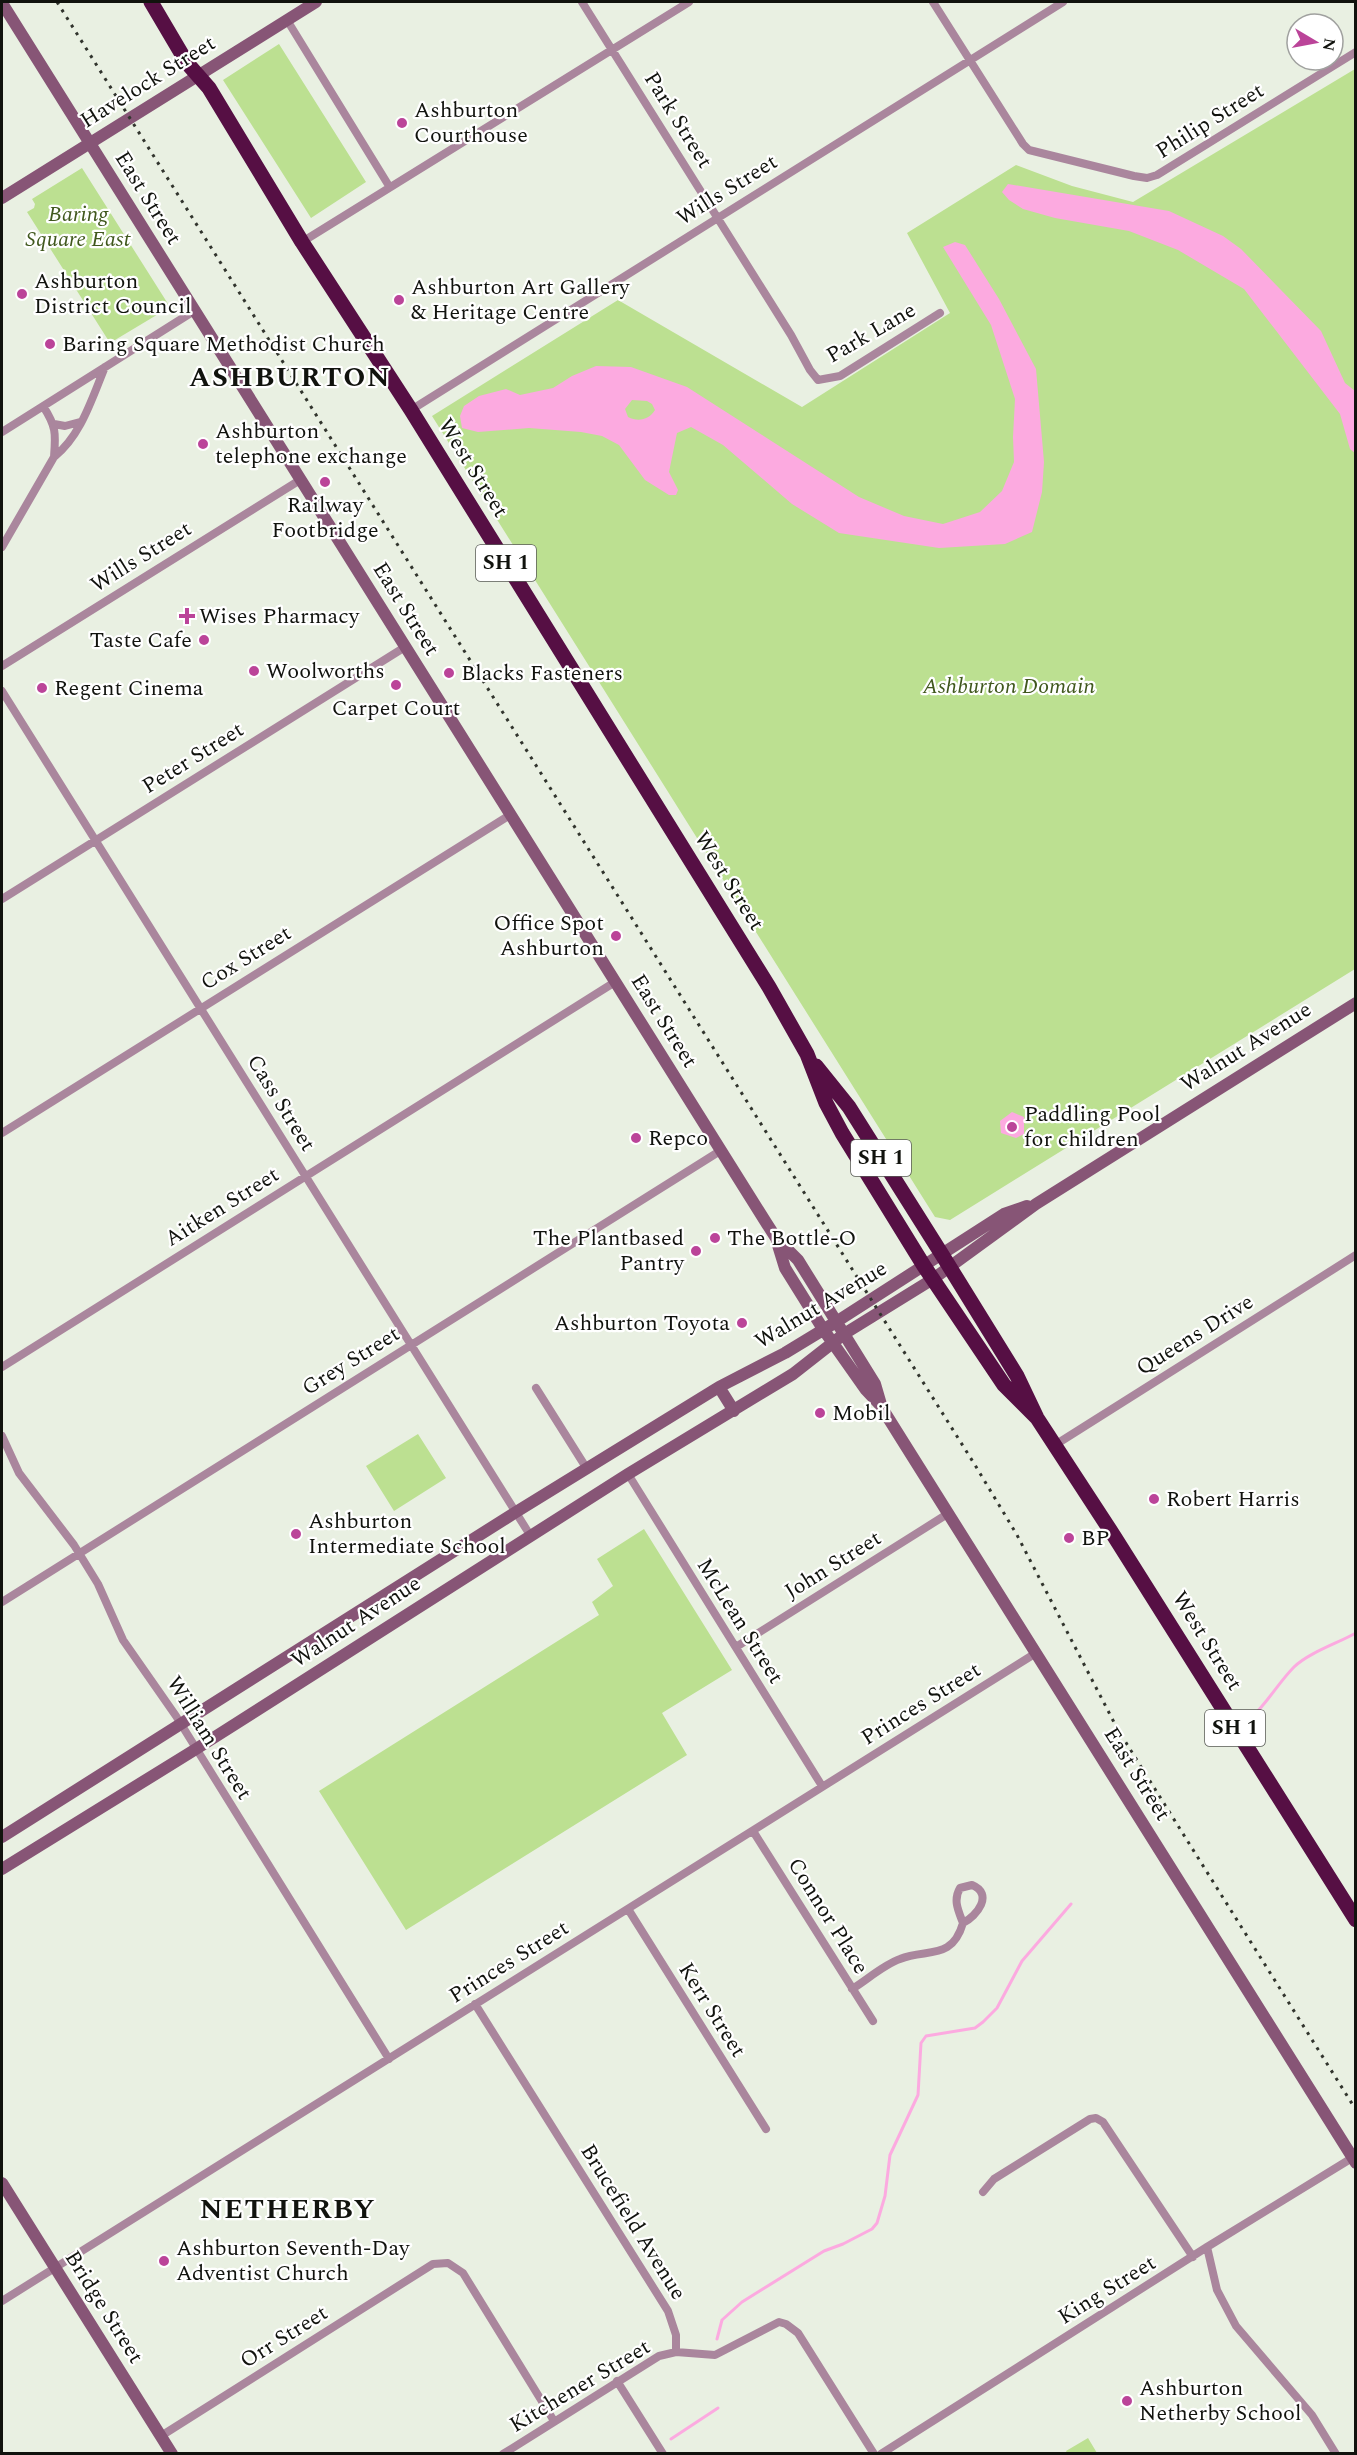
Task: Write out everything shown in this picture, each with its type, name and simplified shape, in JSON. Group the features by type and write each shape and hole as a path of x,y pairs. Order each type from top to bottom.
{"highway":[{"name":"West Street","path":"151,2 172,39 209,88 302,242 411,410 769,987 807,1054 826,1104 842,1133 928,1272 1004,1385 1037,1418"},
{"name":"West Street","path":"807,1054 849,1107 1017,1376 1037,1418 1121,1546 1356,1920"}],"main road":[{"name":"Havelock Street","path":"2,198 316,2"},
{"name":"East Street","path":"2,3 720,1151 776,1238 798,1260 875,1384 882,1408"},
{"name":"Walnut Avenue","path":"2,1869 196,1749 530,1535 793,1374 945,1259 1356,1003"},
{"name":"East Street","path":"776,1238 785,1268 823,1329 866,1390 882,1408 1354,2161"},
{"name":"Walnut Avenue","path":"2,1837 516,1512 719,1387 785,1353 823,1329 928,1272"},
{"path":"719,1387 734,1411"},
{"name":"Bridge Street","path":"2,2183 172,2454"}],"street":[{"name":"Park Street","path":"582,2 818,380"},
{"path":"302,242 689,2"},
{"path":"933,2 969,60"},
{"name":"Wills Street","path":"411,410 1063,2"},
{"path":"287,20 389,186"},
{"name":"Philip Street","path":"969,60 1023,144 1037,153 1147,178 1157,175 1356,52"},
{"path":"2,432 194,311"},
{"name":"Park Lane","path":"818,380 840,376 940,313"},
{"path":"2,547 54,457 65,448 88,409 105,367"},
{"path":"43,406 54,424 56,436 54,457"},
{"path":"54,424 65,426 80,422"},
{"name":"Wills Street","path":"2,666 300,480"},
{"name":"Peter Street","path":"2,899 405,647"},
{"name":"Cass Street","path":"2,691 530,1535"},
{"name":"Cox Street","path":"2,1133 510,814"},
{"name":"Aitken Street","path":"2,1367 615,982"},
{"name":"Grey Street","path":"2,1602 720,1151"},
{"name":"Queens Drive","path":"1055,1445 1356,1255"},
{"path":"536,1388 587,1469"},
{"name":"William Street","path":"2,1436 19,1473 62,1527 79,1553 98,1584 123,1640 181,1725 388,2059"},
{"name":"McLean Street","path":"628,1474 822,1786"},
{"name":"John Street","path":"736,1647 949,1513"},
{"name":"Princes Street","path":"2,2301 1036,1653"},
{"name":"Connor Place","path":"753,1831 873,2021"},
{"name":"Kerr Street","path":"628,1909 766,2129"},
{"path":"852,1989 899,1959 941,1952 955,1941 963,1923"},
{"name":"Brucefield Avenue","path":"475,2004 668,2311 676,2335 676,2352"},
{"path":"983,2192 994,2179 1089,2119 1096,2118 1103,2122 1193,2257"},
{"name":"King Street","path":"881,2454 1207,2247 1354,2161"},
{"path":"1207,2247 1217,2290 1231,2317 1312,2415 1336,2454"},
{"name":"Orr Street","path":"161,2436 433,2264 448,2263 463,2273 554,2421"},
{"path":"676,2352 715,2355 779,2322 786,2324 798,2333 874,2454"},
{"name":"Kitchener Street","path":"503,2454 659,2356 676,2352"},
{"path":"617,2381 663,2454"}],"green space":[{"path":"279,44 366,182 311,218 223,80"},
{"name":"Ashburton Domain","path":"1355,69 1355,969 950,1220 935,1217 432,416 618,300 802,407 950,313 907,233 1016,165 1072,186 1133,202"},
{"name":"Baring Square East","path":"82,168 170,307 110,343 27,212 34,208 35,204 32,199"},
{"path":"418,1434 446,1478 394,1511 366,1466"},
{"path":"644,1529 732,1670 662,1713 687,1755 406,1930 319,1791 599,1615 592,1602 613,1586 597,1559"},
{"path":"1088,2438 1097,2453 1067,2453 1066,2451"}],"shaded area":[{"path":"1008,184 1169,211 1223,236 1241,249 1321,331 1345,383 1355,391 1355,453 1350,449 1340,414 1244,289 1178,250 1129,231 1055,218 1023,209 1009,200 1002,192"},
{"path":"955,242 965,245 999,299 1036,369 1044,462 1042,492 1032,532 1005,544 939,548 839,533 792,504 723,445 691,427 677,433 669,472 678,490 676,495 669,495 645,480 619,445 602,436 529,428 478,432 462,428 460,416 464,406 479,396 506,389 520,395 553,388 572,376 596,366 631,367 687,387 859,497 904,516 943,524 980,512 1002,491 1014,462 1015,399 991,325 943,247","holes":["632,400 647,401 655,410 650,416 639,420 628,417 625,409"]},
{"name":"Paddling Pool for children","path":"1012,1112 1024,1117 1024,1134 1016,1138 1001,1133 1000,1121"}],"waterway":[{"path":"1252,1717 1300,1662 1356,1633"},
{"path":"717,2339 722,2320 742,2302 824,2251 872,2229 877,2223 885,2196 890,2155 918,2095 921,2043 926,2036 975,2028 983,2022 997,2008 1022,1961 1071,1904"},
{"path":"671,2439 718,2408"}],"railway":[{"path":"57,2 975,1465 1017,1535 1118,1730 1356,2110"}],"place":[{"name":"Ashburton Courthouse","path":"402,123"},
{"name":"Ashburton District Council","path":"22,294"},
{"name":"Ashburton Art Gallery & Heritage Centre","path":"399,300"},
{"name":"Baring Square Methodist Church","path":"50,344"},
{"name":"Ashburton telephone exchange","path":"203,444"},
{"name":"Railway Footbridge","path":"325,482"},
{"name":"Wises Pharmacy","path":"187,616"},
{"name":"Taste Cafe","path":"204,640"},
{"name":"Woolworths","path":"254,671"},
{"name":"Blacks Fasteners","path":"449,673"},
{"name":"Carpet Court","path":"396,685"},
{"name":"Regent Cinema","path":"42,688"},
{"name":"Office Spot Ashburton","path":"616,936"},
{"name":"Paddling Pool for children","path":"1012,1127"},
{"name":"Repco","path":"636,1138"},
{"name":"The Bottle-O","path":"715,1238"},
{"name":"The Plantbased Pantry","path":"696,1251"},
{"name":"Ashburton Toyota","path":"742,1323"},
{"name":"Mobil","path":"820,1413"},
{"name":"Robert Harris","path":"1154,1499"},
{"name":"Ashburton Intermediate School","path":"296,1534"},
{"name":"BP","path":"1069,1538"},
{"name":"Ashburton Seventh-Day Adventist Church","path":"164,2261"},
{"name":"Ashburton Netherby School","path":"1127,2401"}],"district":[{"name":"ASHBURTON","path":"290,377"},
{"name":"NETHERBY","path":"288,2209"}]}
